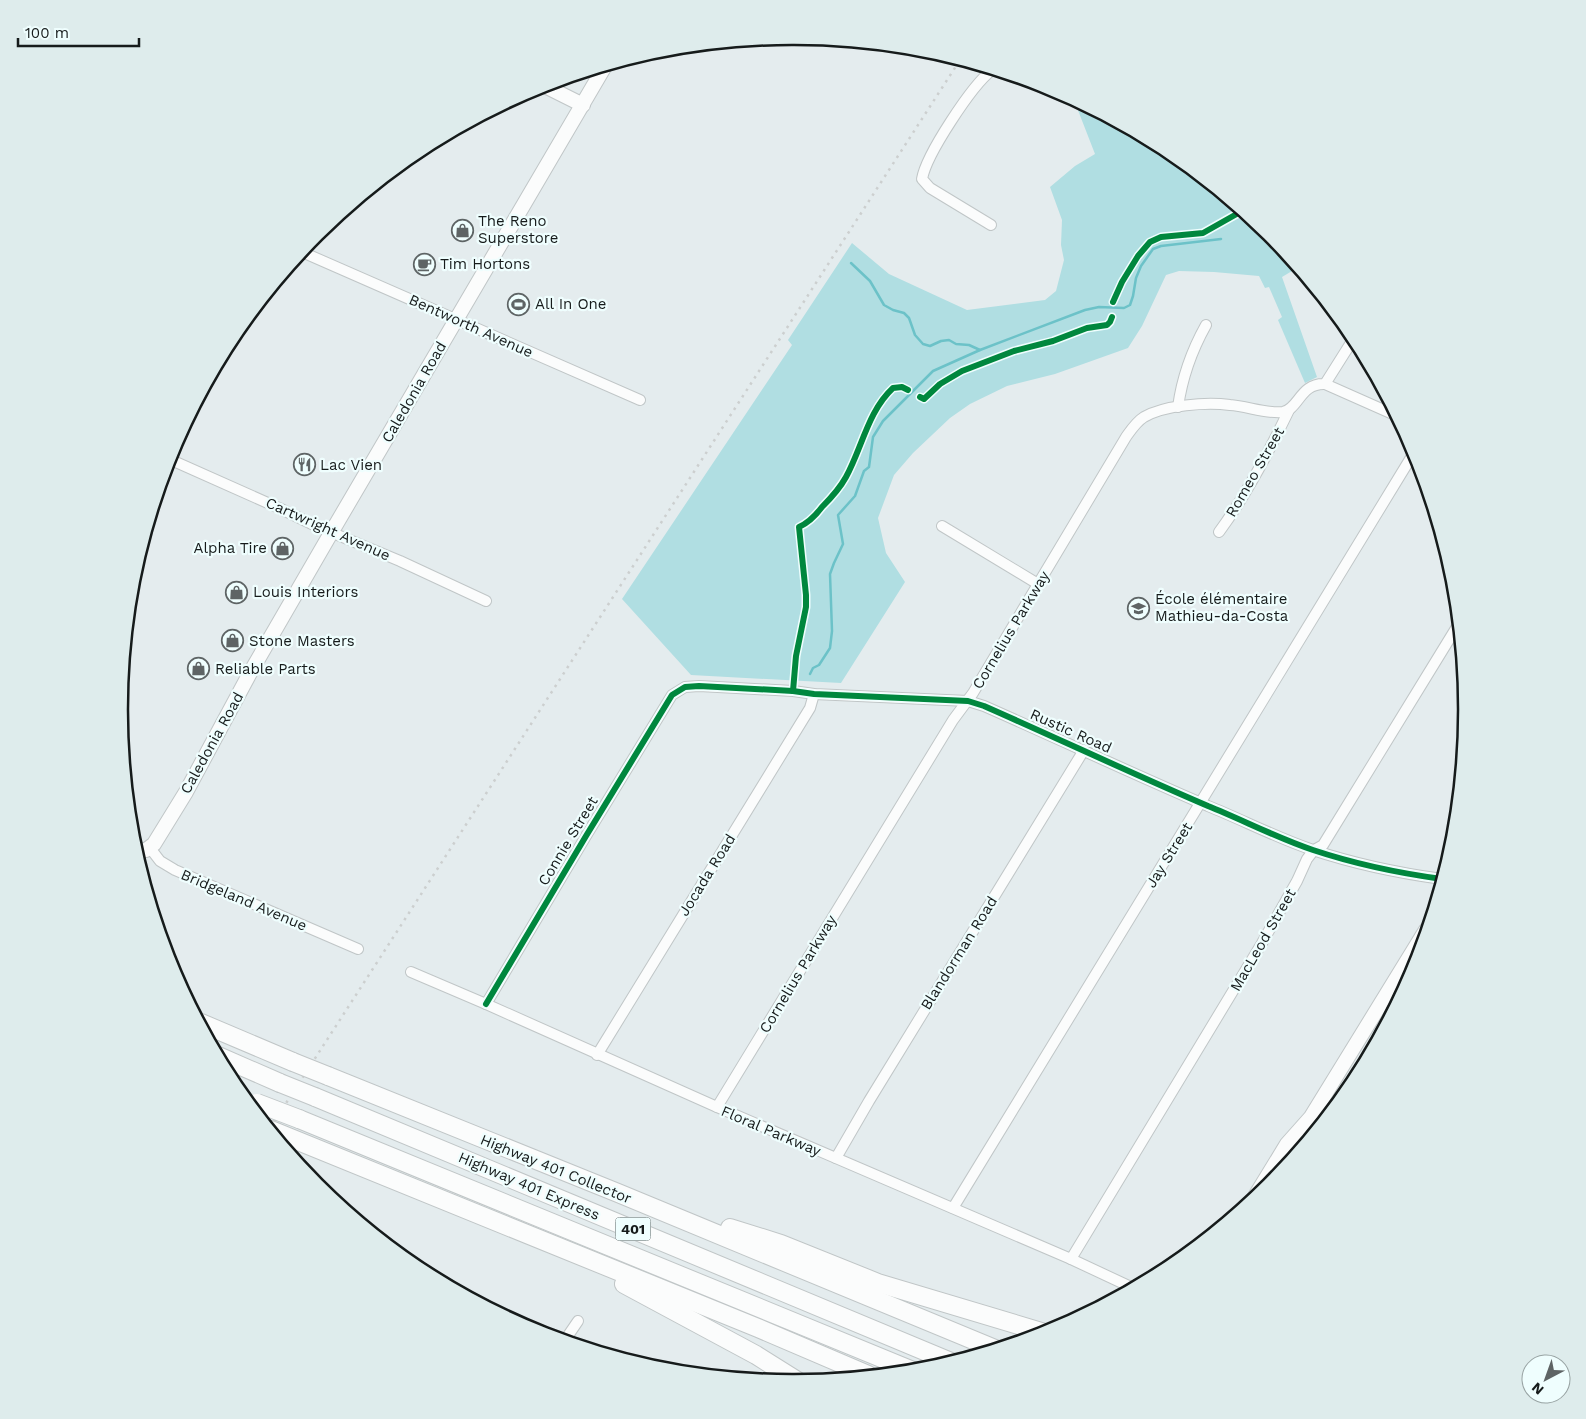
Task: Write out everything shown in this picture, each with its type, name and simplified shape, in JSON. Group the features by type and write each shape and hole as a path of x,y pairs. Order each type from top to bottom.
{"highway":[{"name":"Highway 401 Collector","path":"210,1027 986,1345"},
{"name":"Highway 401 Express","path":"229,1061 939,1357"},
{"name":"Highway 401 Express","path":"257,1102 898,1365"},
{"path":"282,1134 857,1371"},
{"path":"618,1193 781,1244 878,1284 1032,1329"},
{"path":"597,1262 611,1277 756,1355 786,1374"}],"street":[{"name":"Caledonia Road","path":"150,848 191,784 250,673 600,74"},
{"path":"988,74 970,92 936,147 923,172 922,179 930,188 991,225"},
{"path":"554,90 583,104"},
{"name":"Bentworth Avenue","path":"309,255 640,400"},
{"path":"1178,407 1180,390 1189,362 1206,325"},
{"path":"1325,384 1349,346"},
{"path":"1290,410 1302,394 1319,383 1386,411"},
{"name":"Cornelius Parkway","path":"716,1107 953,720 968,701 1126,437 1136,424 1143,418 1160,411 1205,404 1229,404 1281,412 1290,410"},
{"name":"Romeo Street","path":"1218,532 1234,511 1274,442 1290,410"},
{"name":"Jay Street","path":"953,1208 1409,460"},
{"name":"Cartwright Avenue","path":"176,462 331,533 400,561 486,600"},
{"path":"942,526 1038,584"},
{"name":"MacLeod Street","path":"1071,1259 1253,959 1307,859 1314,850 1323,844 1453,633"},
{"name":"Rustic Road","path":"675,692 685,687 699,686 793,691 814,694 968,701 984,706 1201,803 1314,850 1395,872 1436,878"},
{"name":"Connie Street","path":"486,1004 586,836 675,692"},
{"name":"Jocada Road","path":"597,1055 810,708 814,694"},
{"name":"Blandorman Road","path":"836,1158 874,1092 1084,750"},
{"path":"144,850 150,848"},
{"name":"Bridgeland Avenue","path":"150,848 160,861 175,870 358,949"},
{"path":"1276,1166 1287,1144 1311,1117 1410,956"},
{"name":"Floral Parkway","path":"411,972 716,1107 1071,1259 1126,1285"},
{"path":"1306,1132 1311,1117"},
{"path":"569,1335 578,1321"}],"shaded area":[{"path":"1078,110 1125,134 1198,182 1263,240 1293,271 1282,277 1317,377 1305,383 1278,320 1282,317 1269,287 1265,288 1259,276 1179,271 1166,275 1142,326 1128,348 1055,374 1007,386 970,404 950,418 913,453 894,475 878,518 886,553 905,582 841,683 691,675 622,599 792,345 788,340 852,243 889,274 967,310 1045,300 1056,291 1064,260 1061,245 1062,220 1050,187 1075,166 1095,154"}],"waterway":[{"path":"810,674 813,668 819,665 830,648 832,631 830,574 843,544 838,515 855,496 864,471 869,467 873,437 883,421 933,371 980,350 1085,310 1099,307 1124,308 1130,305 1136,278 1141,266 1153,249 1161,246 1221,239"},
{"path":"851,263 870,281 884,305 904,313 909,318 915,335 923,344 930,346 949,340 956,344 969,345 980,350"}],"railway":[{"path":"273,1123 956,66"}],"cycle path":[{"path":"1113,302 1122,282 1138,256 1150,242 1161,237 1203,233 1236,214"},
{"path":"920,397 924,399 940,384 962,371 1014,351 1053,341 1087,328 1107,325 1112,317"},
{"path":"793,691 796,656 806,607 799,527 814,516 844,481 871,419 884,397 893,388 902,387 908,390"},
{"path":"486,1004 672,695 685,687 699,686 793,691 814,694 968,701 984,706 1152,782 1300,845 1361,864 1436,878"}],"place":[{"name":"The Reno Superstore","path":"462,230"},
{"name":"Tim Hortons","path":"424,264"},
{"name":"All In One","path":"519,304"},
{"name":"Lac Vien","path":"304,465"},
{"name":"Alpha Tire","path":"283,548"},
{"name":"Louis Interiors","path":"237,592"},
{"name":"École élémentaire Mathieu-da-Costa","path":"1139,608"},
{"name":"Stone Masters","path":"233,641"},
{"name":"Reliable Parts","path":"199,669"}]}
